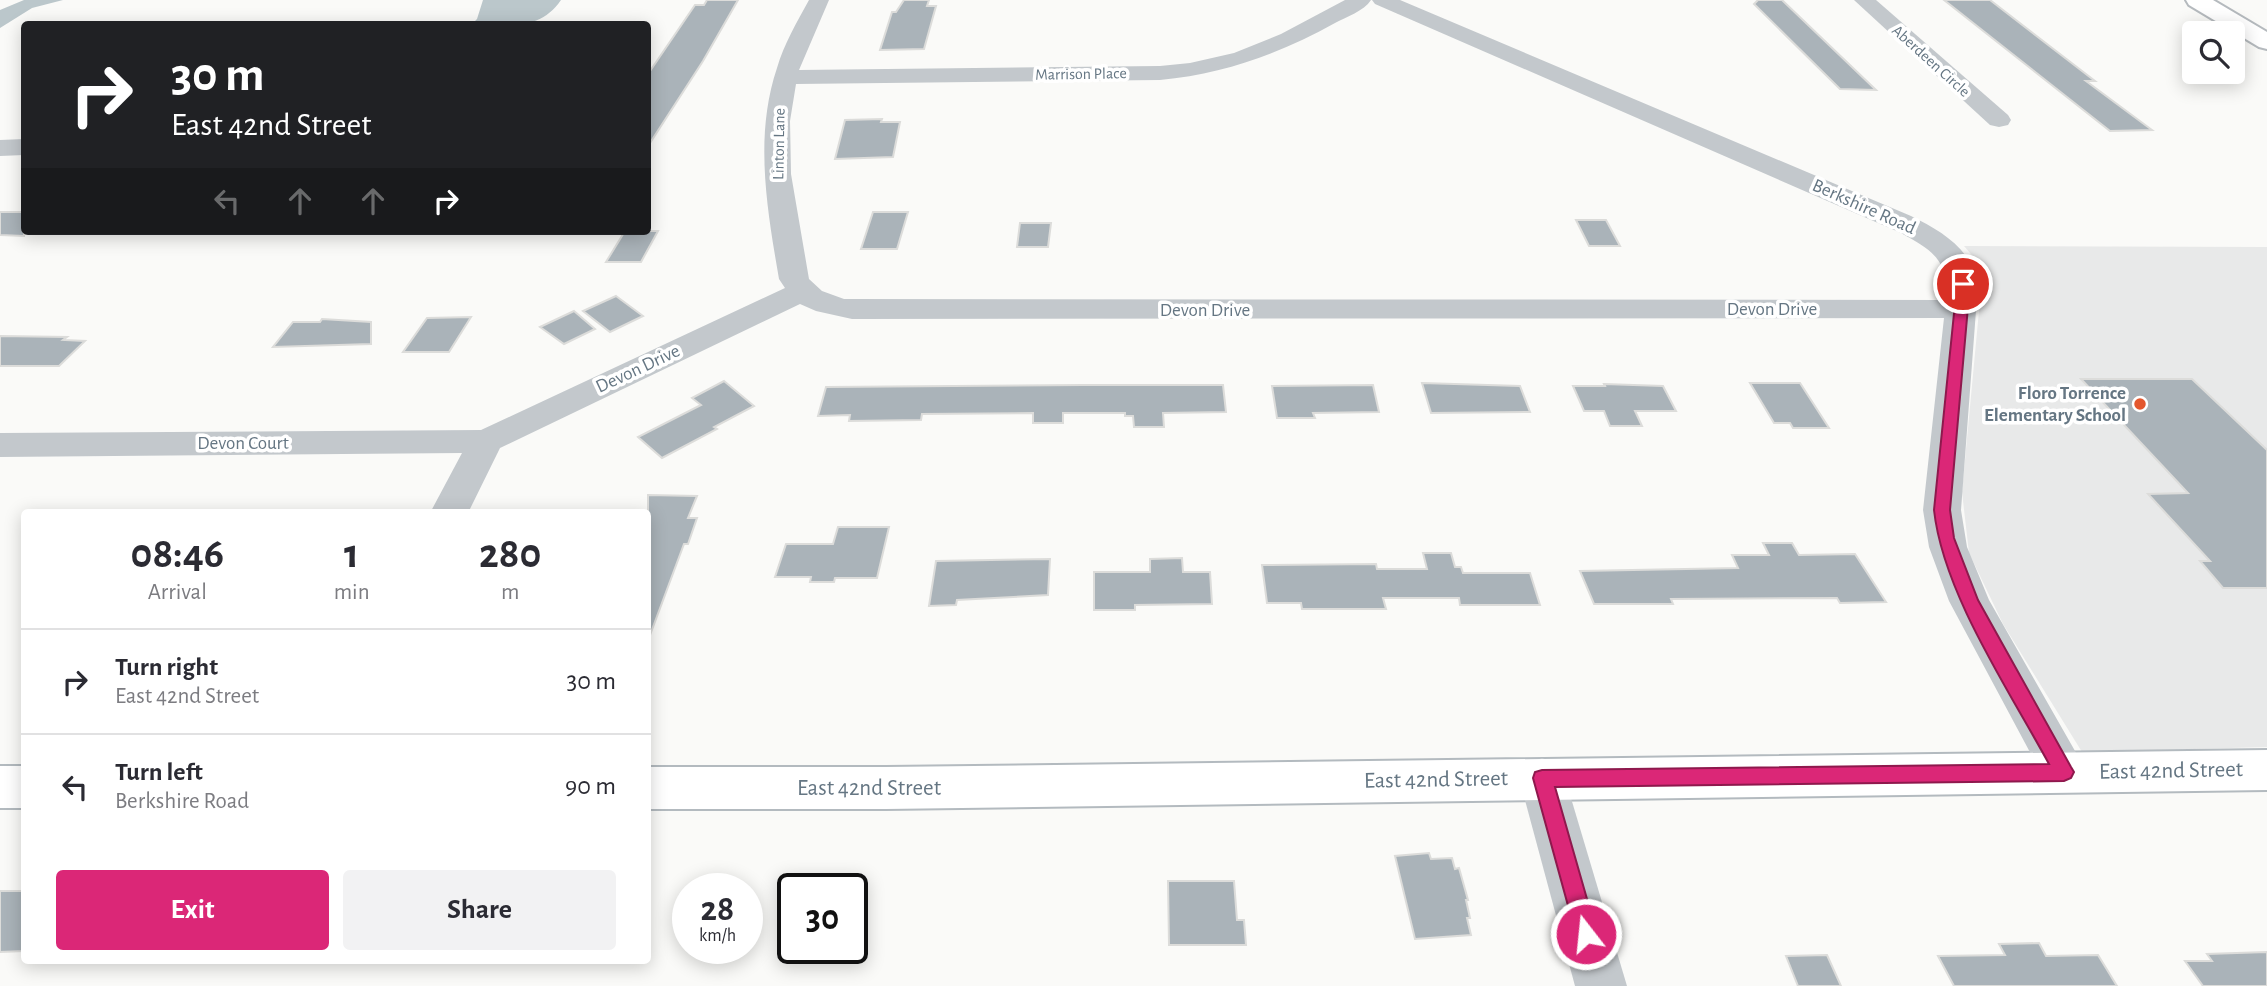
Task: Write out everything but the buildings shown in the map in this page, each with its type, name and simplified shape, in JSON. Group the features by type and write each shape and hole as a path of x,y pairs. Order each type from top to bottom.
{"street":[{"name":"Linton Lane","path":"802,291 794,279 776,169 777,118 785,77 818,0"},
{"name":"Marrison Place","path":"785,77 1160,73 1198,70 1232,63 1260,53 1361,0"},
{"name":"Berkshire Road","path":"1382,0 1913,228 1940,245 1959,265 1963,284 1942,510 1945,538 1969,601 2064,772"},
{"name":"Aberdeen Circle","path":"1864,0 2000,120"},
{"path":"2197,0 2267,43"},
{"path":"2231,0 2267,21"},
{"path":"0,148 21,148"},
{"name":"Devon Drive","path":"486,442 802,291 813,299 852,310 1961,309"},
{"path":"451,509 486,442"},
{"name":"Devon Court","path":"0,445 486,442"},
{"name":"East 42nd Street","path":"651,788 886,788 2267,770"},
{"path":"1542,778 1601,986"},
{"path":"0,787 21,787"}],"shaded area":[{"path":"24,0 63,0 32,8 0,28 0,10"},
{"path":"483,0 561,0 552,10 534,21 475,21"},
{"path":"1964,246 2267,247 2267,747 2082,752 2003,624 1969,553 1962,492 1983,268"}],"place":[{"name":"Floro Torrence Elementary School","path":"2140,404"}],"route":[{"path":"1586,934 1542,778 2064,772 1969,601 1945,538 1942,510 1963,284"}]}
